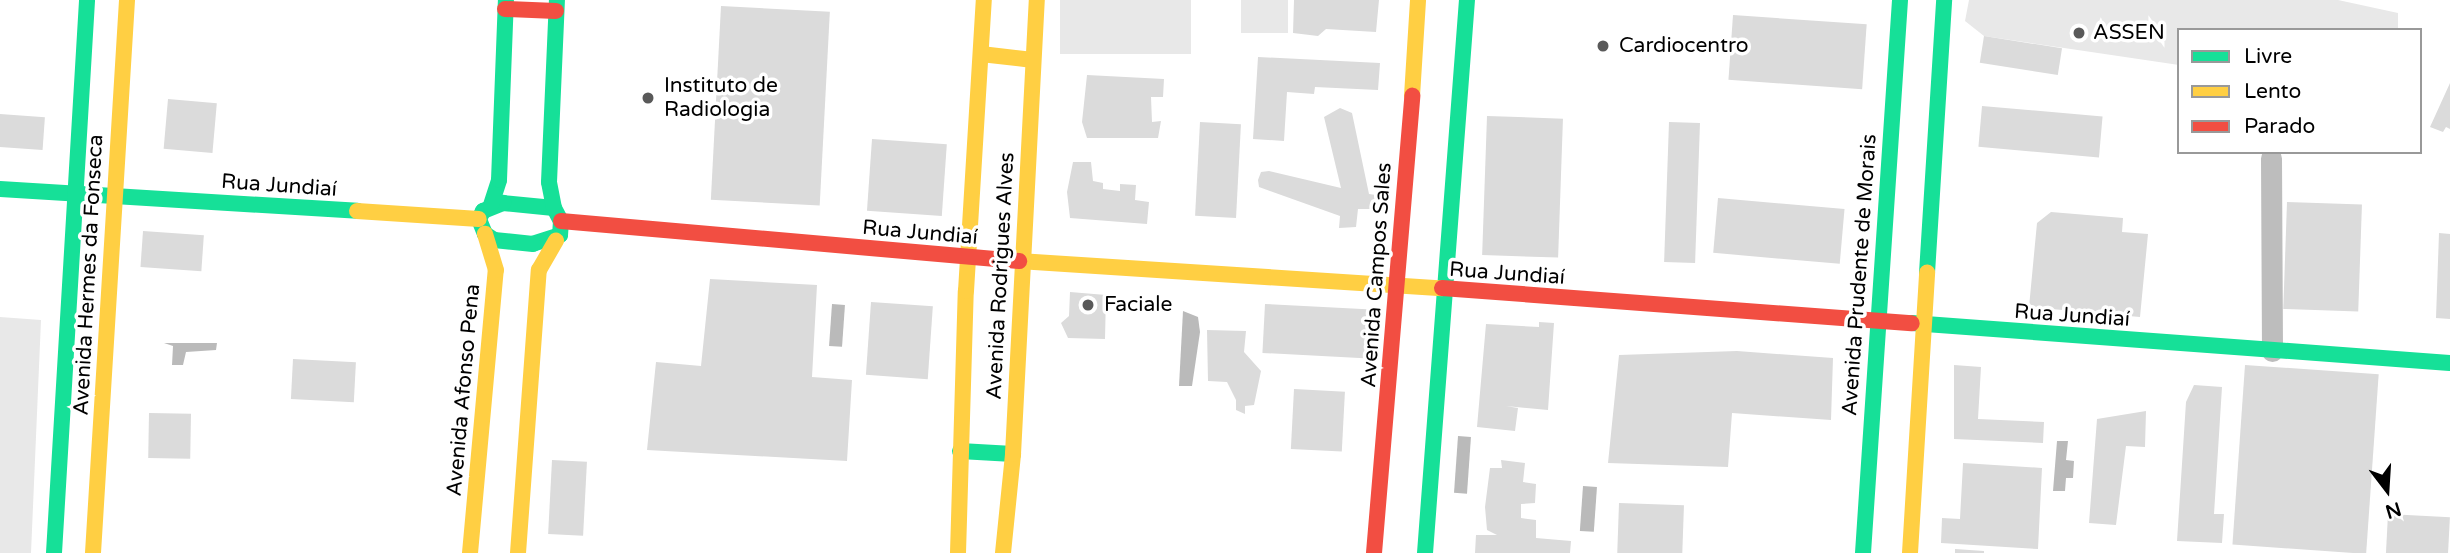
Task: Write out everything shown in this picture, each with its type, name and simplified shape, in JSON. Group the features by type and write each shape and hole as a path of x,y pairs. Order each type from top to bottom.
{"main road":[{"name":"Avenida Hermes da Fonseca","path":"54,553 87,0"},
{"name":"Avenida Hermes da Fonseca","path":"93,553 127,0"},
{"name":"Avenida Rodrigues Alves","path":"958,553 968,258 984,0"},
{"name":"Avenida Rodrigues Alves","path":"1003,553 1013,454 1037,0"},
{"name":"Avenida Campos Sales","path":"1374,553 1398,285 1418,0"},
{"path":"1426,553 1449,290 1467,0"},
{"name":"Avenida Prudente de Morais","path":"1863,553 1900,0"},
{"path":"1910,553 1944,0"},
{"path":"482,226 499,190 505,4 556,6 549,182 557,215 556,240 539,270 519,553"},
{"path":"981,54 1034,60"},
{"name":"Rua Jundiaí","path":"0,189 482,226 507,243 556,240"},
{"name":"Rua Jundiaí","path":"491,205 557,215 968,258 1398,285 2450,363"},
{"name":"Avenida Afonso Pena","path":"470,553 496,270 482,226"},
{"path":"960,451 1013,454"}],"street":[{"path":"2271,158 2272,351"}],"shaded area":[{"path":"1060,0 1191,0 1191,54 1060,54"},
{"path":"1241,0 1288,0 1288,33 1241,33"},
{"name":"ASSEN","path":"1969,0 2338,0 2398,13 2398,28 2177,28 2177,65 1984,36 1965,21"},
{"path":"832,304 845,305 842,347 829,346"},
{"path":"1183,311 1198,317 1200,332 1192,386 1179,386"},
{"path":"0,317 41,320 31,553 0,553"},
{"path":"164,343 217,343 216,350 186,352 183,365 172,365 173,346"},
{"path":"1458,436 1471,437 1467,494 1454,493"},
{"path":"2057,441 2068,441 2066,460 2074,461 2073,478 2066,478 2065,491 2053,491"},
{"path":"1583,486 1597,487 1594,532 1580,531"}],"building":[{"path":"1294,0 1379,0 1376,32 1326,29 1318,36 1293,33"},
{"path":"721,6 830,12 820,205 711,200"},
{"path":"1733,15 1867,24 1862,89 1728,80"},
{"path":"1984,36 2062,48 2058,75 1980,63"},
{"path":"1258,57 1380,63 1378,90 1315,87 1314,94 1287,92 1284,141 1253,139"},
{"path":"1087,75 1164,79 1163,97 1151,97 1152,122 1161,121 1158,138 1087,138 1082,122"},
{"path":"2450,83 2450,129 2446,127 2443,132 2430,127"},
{"path":"168,99 217,103 212,153 164,149"},
{"path":"1982,106 2103,117 2099,157 1978,147"},
{"path":"1340,108 1352,113 1369,194 1376,195 1377,209 1358,209 1356,227 1339,228 1340,216 1259,187 1258,180 1261,172 1269,171 1341,188 1324,117"},
{"path":"0,114 45,117 43,150 0,147"},
{"path":"1487,116 1563,119 1558,258 1482,255"},
{"path":"1200,122 1241,124 1236,218 1195,216"},
{"path":"1669,122 1700,123 1695,263 1664,262"},
{"path":"872,139 947,144 942,216 867,211"},
{"path":"1073,162 1091,162 1093,181 1103,183 1103,189 1120,191 1120,184 1136,185 1135,200 1149,202 1147,224 1070,218 1067,192"},
{"path":"1718,198 1845,209 1840,264 1713,253"},
{"path":"2287,202 2362,205 2358,312 2283,309"},
{"path":"2051,212 2123,218 2122,232 2148,234 2140,317 2029,307 2037,223"},
{"path":"143,231 204,235 201,271 140,267"},
{"path":"2439,233 2450,234 2450,319 2436,318"},
{"path":"710,279 817,285 812,377 852,380 847,461 647,450 656,362 701,366"},
{"name":"Faciale","path":"1070,292 1106,295 1105,339 1068,338 1061,323 1069,316"},
{"path":"871,302 933,306 928,379 866,375"},
{"path":"1265,304 1367,309 1364,358 1262,353"},
{"path":"1539,322 1554,323 1548,410 1506,406 1518,408 1515,431 1477,427 1486,324 1539,327"},
{"path":"1207,330 1246,331 1244,352 1261,371 1254,405 1245,406 1245,414 1236,410 1236,400 1227,382 1208,381"},
{"path":"1737,351 1833,358 1831,420 1732,413 1728,467 1608,463 1619,355"},
{"path":"293,359 356,362 354,402 291,399"},
{"path":"1954,365 1981,367 1978,419 2044,422 2043,443 1954,439"},
{"path":"2245,365 2379,374 2366,553 2232,545"},
{"path":"2194,385 2222,387 2214,514 2224,514 2222,543 2177,541 2186,402"},
{"path":"1294,389 1345,392 1342,452 1291,449"},
{"path":"2146,411 2145,447 2126,446 2116,525 2089,523 2097,419"},
{"path":"149,413 191,414 190,459 148,458"},
{"path":"552,460 587,462 583,536 548,534"},
{"path":"1501,460 1525,463 1523,482 1536,484 1535,503 1521,504 1521,518 1536,520 1536,538 1571,541 1570,553 1475,553 1476,535 1497,535 1487,530 1485,507 1490,468 1502,468"},
{"path":"1963,463 2042,468 2038,549 1941,543 1942,518 1960,519"},
{"path":"1619,503 1684,505 1682,553 1617,553"},
{"path":"2388,514 2450,517 2448,553 2386,553"},
{"path":"1955,549 1984,551 1984,553 1955,553"}],"traffic: fast":[{"path":"54,553 87,0"},
{"path":"491,205 499,180 506,0"},
{"path":"554,208 549,182 557,0"},
{"path":"1425,553 1467,0"},
{"path":"1863,553 1900,0"},
{"path":"1927,273 1944,0"},
{"path":"0,189 357,211"},
{"path":"503,203 554,208 561,221 560,235 533,244 494,240 485,234 479,219 483,211 503,203"},
{"path":"1912,323 2450,363"},
{"path":"960,451 1013,454"}],"traffic: slow":[{"path":"93,553 127,0"},
{"path":"958,553 966,291 984,0"},
{"path":"1003,553 1013,454 1037,0"},
{"path":"1412,96 1418,0"},
{"path":"981,54 1033,60"},
{"path":"357,211 479,219"},
{"path":"470,553 496,270 485,234"},
{"path":"518,553 539,270 556,240"},
{"path":"1019,261 1442,288"},
{"path":"1910,553 1927,273"}],"traffic: jam":[{"path":"505,9 556,11"},
{"path":"1374,553 1412,96"},
{"path":"561,221 1019,261"},
{"path":"1442,288 1912,323"}],"place":[{"name":"ASSEN","path":"2079,33"},
{"name":"Cardiocentro","path":"1603,46"},
{"name":"Instituto de Radiologia","path":"648,98"},
{"name":"Faciale","path":"1088,305"}]}
